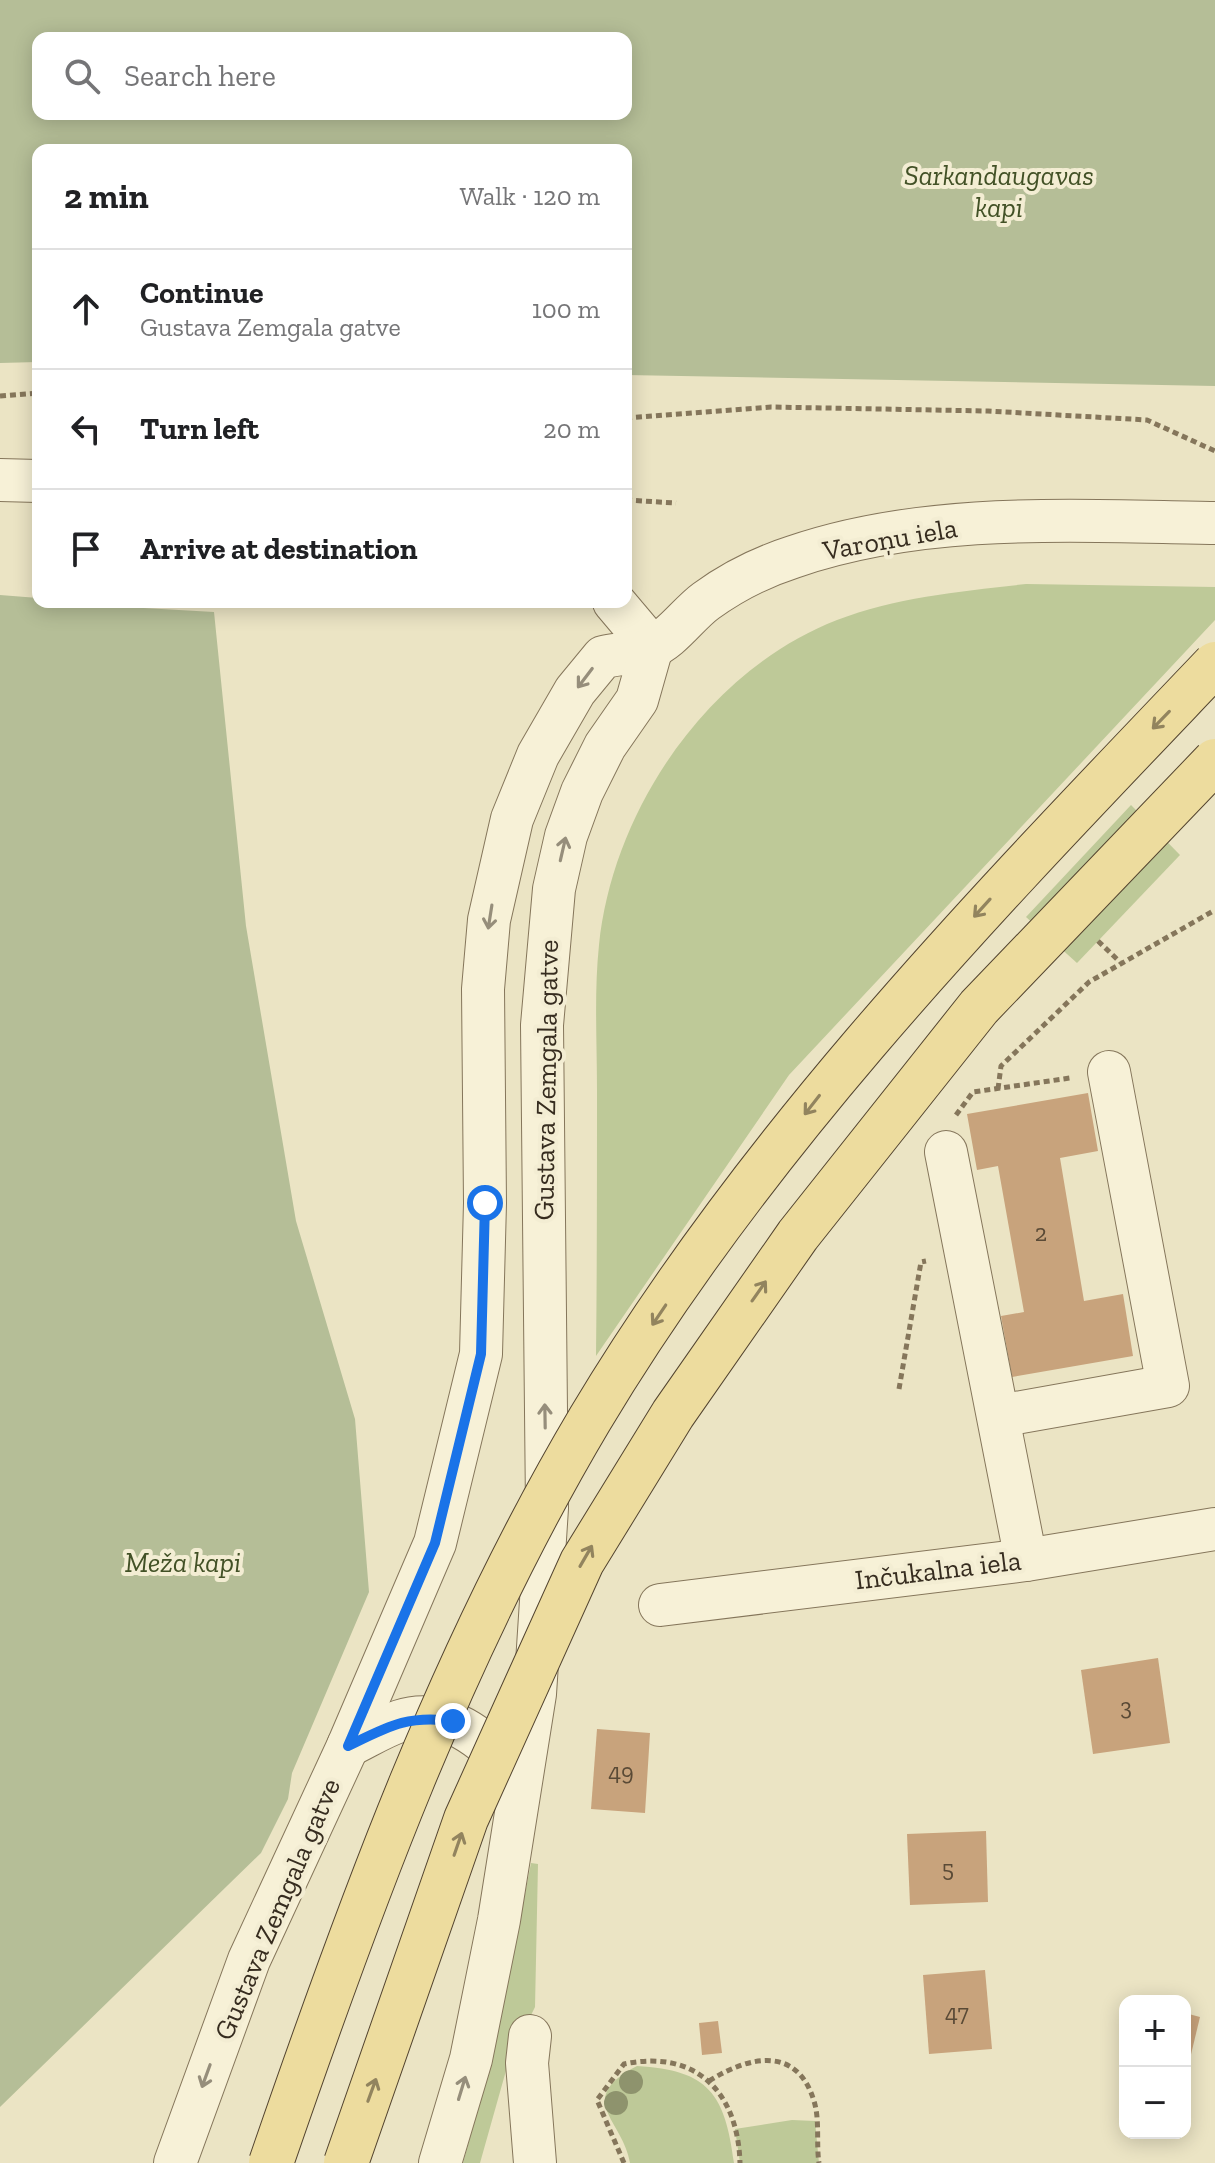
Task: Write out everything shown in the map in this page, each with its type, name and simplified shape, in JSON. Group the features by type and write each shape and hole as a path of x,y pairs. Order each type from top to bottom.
{"main road":[{"path":"271,2163 357,1914 406,1788 464,1658 591,1417 731,1208 849,1058 1009,877 1215,664"},
{"path":"346,2163 466,1819 582,1562 673,1414 798,1235 979,1007 1215,761"}],"street":[{"path":"0,480 32,481"},
{"name":"Varoņu iela","path":"652,647 706,602 744,577 792,557 860,539 939,527 1030,522 1215,523"},
{"path":"619,608 652,647"},
{"name":"Gustava Zemgala gatve","path":"175,2163 249,1960 348,1746 435,1543 481,1354 485,1203 483,989 489,920 505,844 538,755 591,670 603,657 652,647 637,700 605,746 582,792 566,836 545,952 542,1056 547,1508 535,1694 523,1779 471,2059 440,2163"},
{"path":"999,1416 1168,1386 1109,1072"},
{"path":"946,1152 1026,1560"},
{"name":"Inčukalna iela","path":"660,1605 1026,1560 1215,1529"},
{"path":"348,1746 401,1721 424,1718 453,1721 485,1742 523,1779"},
{"path":"530,2036 527,2063 535,2163"}],"path":[{"path":"0,396 32,393"},
{"path":"632,418 771,407 988,411 1147,420 1215,451"},
{"path":"632,500 676,503"},
{"path":"998,1089 1001,1066 1089,982 1215,910"},
{"path":"1098,941 1120,962"},
{"path":"946,1152 946,1127 973,1092 1109,1072"},
{"path":"899,1389 921,1262 966,1253"},
{"path":"709,2081 745,2061 772,2059 791,2067 805,2081 815,2104 819,2163"},
{"path":"624,2163 597,2100 624,2064 647,2060 696,2071 716,2086 731,2114 740,2163"}],"green space":[{"name":"Sarkandaugavas kapi","path":"0,0 1215,0 1215,386 632,375 632,144 32,144 32,362 0,363"},
{"path":"1026,584 1215,587 1215,620 789,1075 596,1356 596,999 599,945 608,894 624,844 646,796 675,750 709,709 747,673 790,643 837,620 883,606 930,596"},
{"name":"Meža kapi","path":"0,595 32,598 32,608 144,608 214,612 246,926 296,1221 355,1419 369,1592 292,1773 288,1799 261,1853 0,2107"},
{"path":"1131,805 1180,855 1077,963 1026,917"},
{"path":"531,1863 538,1864 535,2007 509,2060 480,2163 463,2163 495,2048"},
{"path":"637,2066 681,2073 709,2090 725,2119 734,2163 630,2163 605,2100 608,2089 618,2078"},
{"path":"792,2120 815,2121 819,2163 740,2163 735,2129"}],"building":[{"path":"1088,1093 1098,1151 1060,1158 1084,1301 1123,1294 1133,1356 1012,1377 1001,1316 1024,1312 998,1166 977,1170 967,1114"},
{"path":"1158,1658 1170,1743 1093,1754 1081,1670"},
{"path":"597,1729 650,1733 645,1813 591,1809"},
{"path":"986,1831 988,1902 910,1905 907,1834"},
{"path":"985,1970 992,2049 929,2054 923,1975"},
{"path":"1191,2015 1200,2017 1191,2054"},
{"path":"718,2021 722,2053 702,2055 699,2023"}],"route":[{"path":"453,1721 424,1718 401,1721 348,1746 435,1543 481,1354 485,1203"}]}
